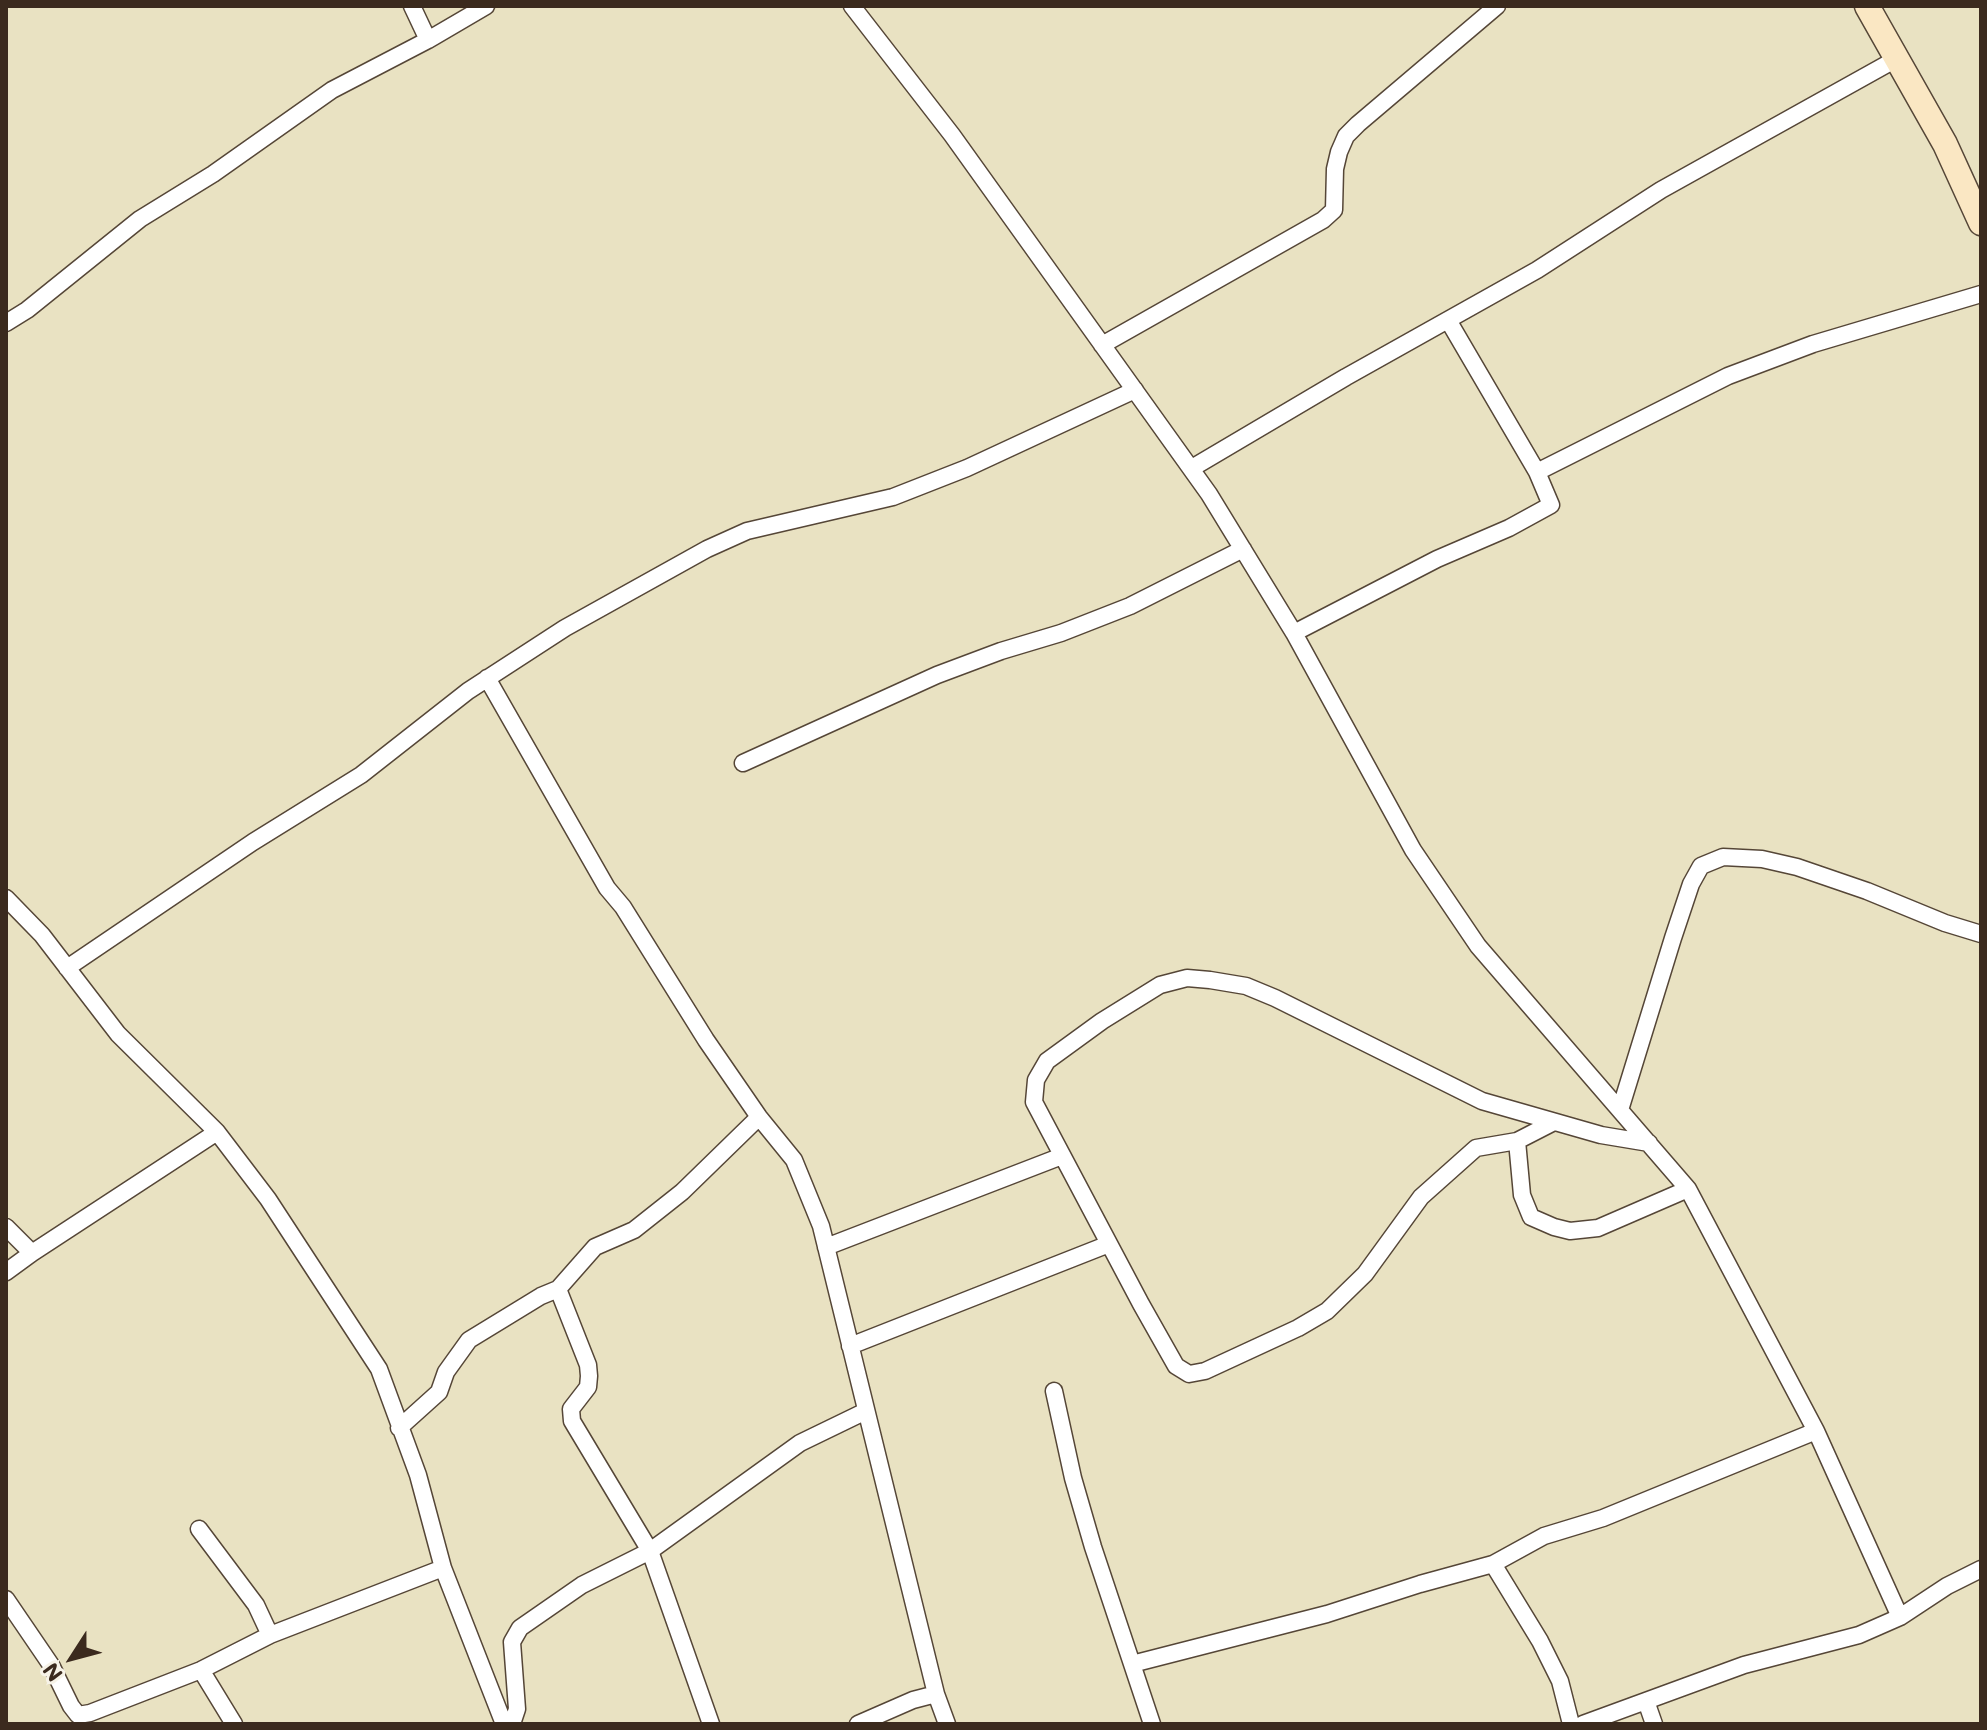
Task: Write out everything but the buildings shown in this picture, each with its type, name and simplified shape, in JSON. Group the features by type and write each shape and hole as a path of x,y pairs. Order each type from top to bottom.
{"street":[{"path":"412,6 428,40"},
{"path":"6,323 27,310 140,219 213,174 332,90 486,6"},
{"path":"852,6 952,135 1192,468 1294,633 1413,850 1478,946 1688,1189 1816,1431 1900,1617"},
{"path":"1102,345 1323,220 1334,210 1335,169 1346,136 1497,6"},
{"path":"1867,6 1945,144 1981,223"},
{"path":"1192,468 1537,270 1661,190 1898,58"},
{"path":"1537,472 1728,376 1813,344 1981,294"},
{"path":"1294,633 1437,559 1509,528 1551,505 1537,472 1448,320"},
{"path":"67,968 253,842 361,775 487,678 565,628 707,549 747,531 893,497 967,468 1135,390"},
{"path":"743,763 937,675 1130,606 1243,549"},
{"path":"487,678 607,888 623,907 706,1040 759,1117 794,1160 821,1226 936,1694 947,1724"},
{"path":"1620,1110 1673,938 1691,884 1701,866 1723,857 1762,859 1797,867 1981,934"},
{"path":"6,898 42,935 118,1034 217,1132 268,1199 379,1369 418,1475 443,1568 504,1724"},
{"path":"1554,1122 1517,1141 1476,1148 1421,1197 1365,1274 1327,1311 1298,1328 1205,1371 1189,1374 1176,1366 1034,1102 1036,1080 1047,1061 1102,1021 1160,985 1187,978 1246,986 1482,1101 1601,1135 1649,1143"},
{"path":"399,1428 439,1392 446,1372 469,1340 558,1289 595,1247 634,1230 670,1202 759,1117"},
{"path":"6,1272 217,1132"},
{"path":"1517,1141 1522,1195 1531,1217 1554,1227 1570,1231 1598,1228 1688,1189"},
{"path":"826,1247 1062,1156"},
{"path":"6,1227 32,1253"},
{"path":"850,1346 1109,1244"},
{"path":"558,1289 588,1365 588,1387 571,1409 572,1421 650,1551 711,1724"},
{"path":"1054,1391 1073,1478 1093,1547 1152,1724"},
{"path":"512,1724 517,1709 512,1642 520,1628 582,1585 650,1551 800,1443 866,1411"},
{"path":"1132,1664 1327,1614 1493,1564 1544,1536 1603,1518 1816,1431"},
{"path":"199,1529 256,1605 270,1635"},
{"path":"1493,1564 1547,1654 1560,1681 1571,1724"},
{"path":"6,1599 51,1665 78,1715 201,1670 270,1635 443,1568"},
{"path":"1583,1724 1757,1661 1859,1635 1900,1617 1947,1586 1981,1569"},
{"path":"201,1670 234,1724"},
{"path":"858,1724 913,1700 936,1694"},
{"path":"1646,1701 1654,1724"}]}
